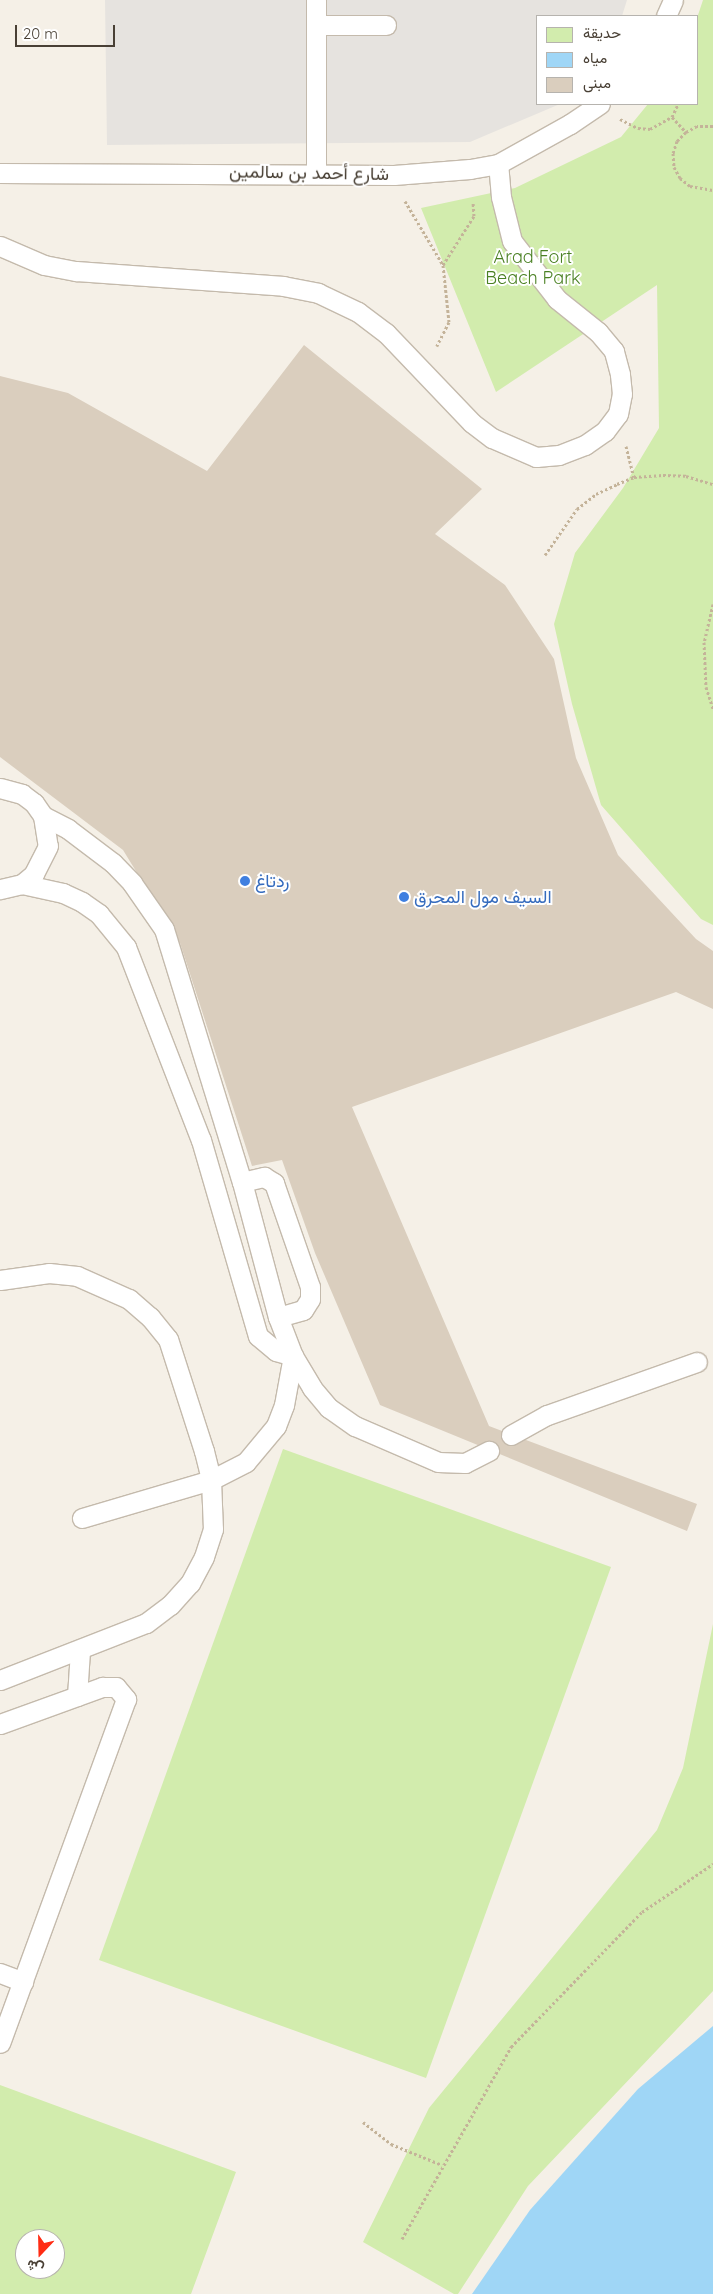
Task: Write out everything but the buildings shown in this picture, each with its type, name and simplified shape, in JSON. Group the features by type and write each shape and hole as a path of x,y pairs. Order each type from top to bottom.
{"lane":[{"path":"316,0 316,172"},
{"path":"666,15 673,0"},
{"path":"316,25 386,25"},
{"name":"شارع أحمد بن سالمين","path":"0,173 316,172 402,174 498,164 570,124 598,105"},
{"path":"0,246 44,265 76,271 283,286 318,293 352,308 386,333 472,423 492,438 536,457 559,455 585,445 605,431 618,414 622,394 620,374 614,351 598,332 557,299 512,241 501,197 498,164"},
{"path":"0,788 22,794 43,816 68,829 113,862 132,883 164,929 242,1182 278,1317 293,1356 312,1388 329,1408 355,1426 438,1462 465,1463 488,1451"},
{"path":"22,884 34,874 46,854 48,831 43,816"},
{"path":"0,889 22,884 63,893 82,902 104,920 126,947 201,1140 258,1336 276,1352 293,1356"},
{"path":"242,1182 264,1177 274,1183 310,1287 310,1299 302,1310 278,1317"},
{"path":"0,1280 49,1272 77,1276 104,1285 129,1299 150,1317 168,1340 211,1480 213,1529 204,1557 190,1583 170,1605 146,1623 80,1651 0,1680"},
{"path":"82,1518 211,1480 246,1462 276,1426 284,1406 293,1356"},
{"path":"512,1435 554,1412 697,1362"},
{"path":"77,1696 80,1651"},
{"path":"0,1724 102,1687 116,1687 122,1692 126,1707 0,2043"},
{"path":"0,1973 22,1982"}],"path":[{"path":"601,105 638,128 656,127 672,117 678,105"},
{"path":"672,117 686,132"},
{"path":"713,126 697,126 686,132 677,141 673,153 674,167 690,186 713,190"},
{"path":"409,209 443,265 449,322"},
{"path":"443,265 474,216"},
{"path":"545,555 578,509 596,494 617,484 634,477 663,475 713,484"},
{"path":"713,604 704,642 706,687 713,708"},
{"path":"402,2239 442,2165 512,2047 642,1912 713,1864"},
{"path":"363,2122 391,2144 442,2165"}],"green space":[{"name":"Arad Fort Beach Park","path":"703,0 713,0 713,925 701,919 601,805 572,704 554,624 575,553 623,488 659,428 657,285 496,392 421,208 515,188 621,137 647,105 698,105 698,15"},
{"path":"283,1449 611,1567 426,2078 99,1960"},
{"path":"713,1624 713,1991 528,2186 458,2294 454,2294 363,2242 429,2108 657,1830 683,1768"},
{"path":"0,2085 236,2172 191,2294 0,2294"}],"shaded area":[{"path":"105,0 627,0 622,15 536,15 536,105 558,105 470,142 107,145"}],"water":[{"path":"713,2026 713,2294 472,2294 530,2210 638,2089"}],"place":[{"name":"ردتاغ","path":"245,881"},
{"name":"السيف مول المحرق","path":"404,897"}]}
